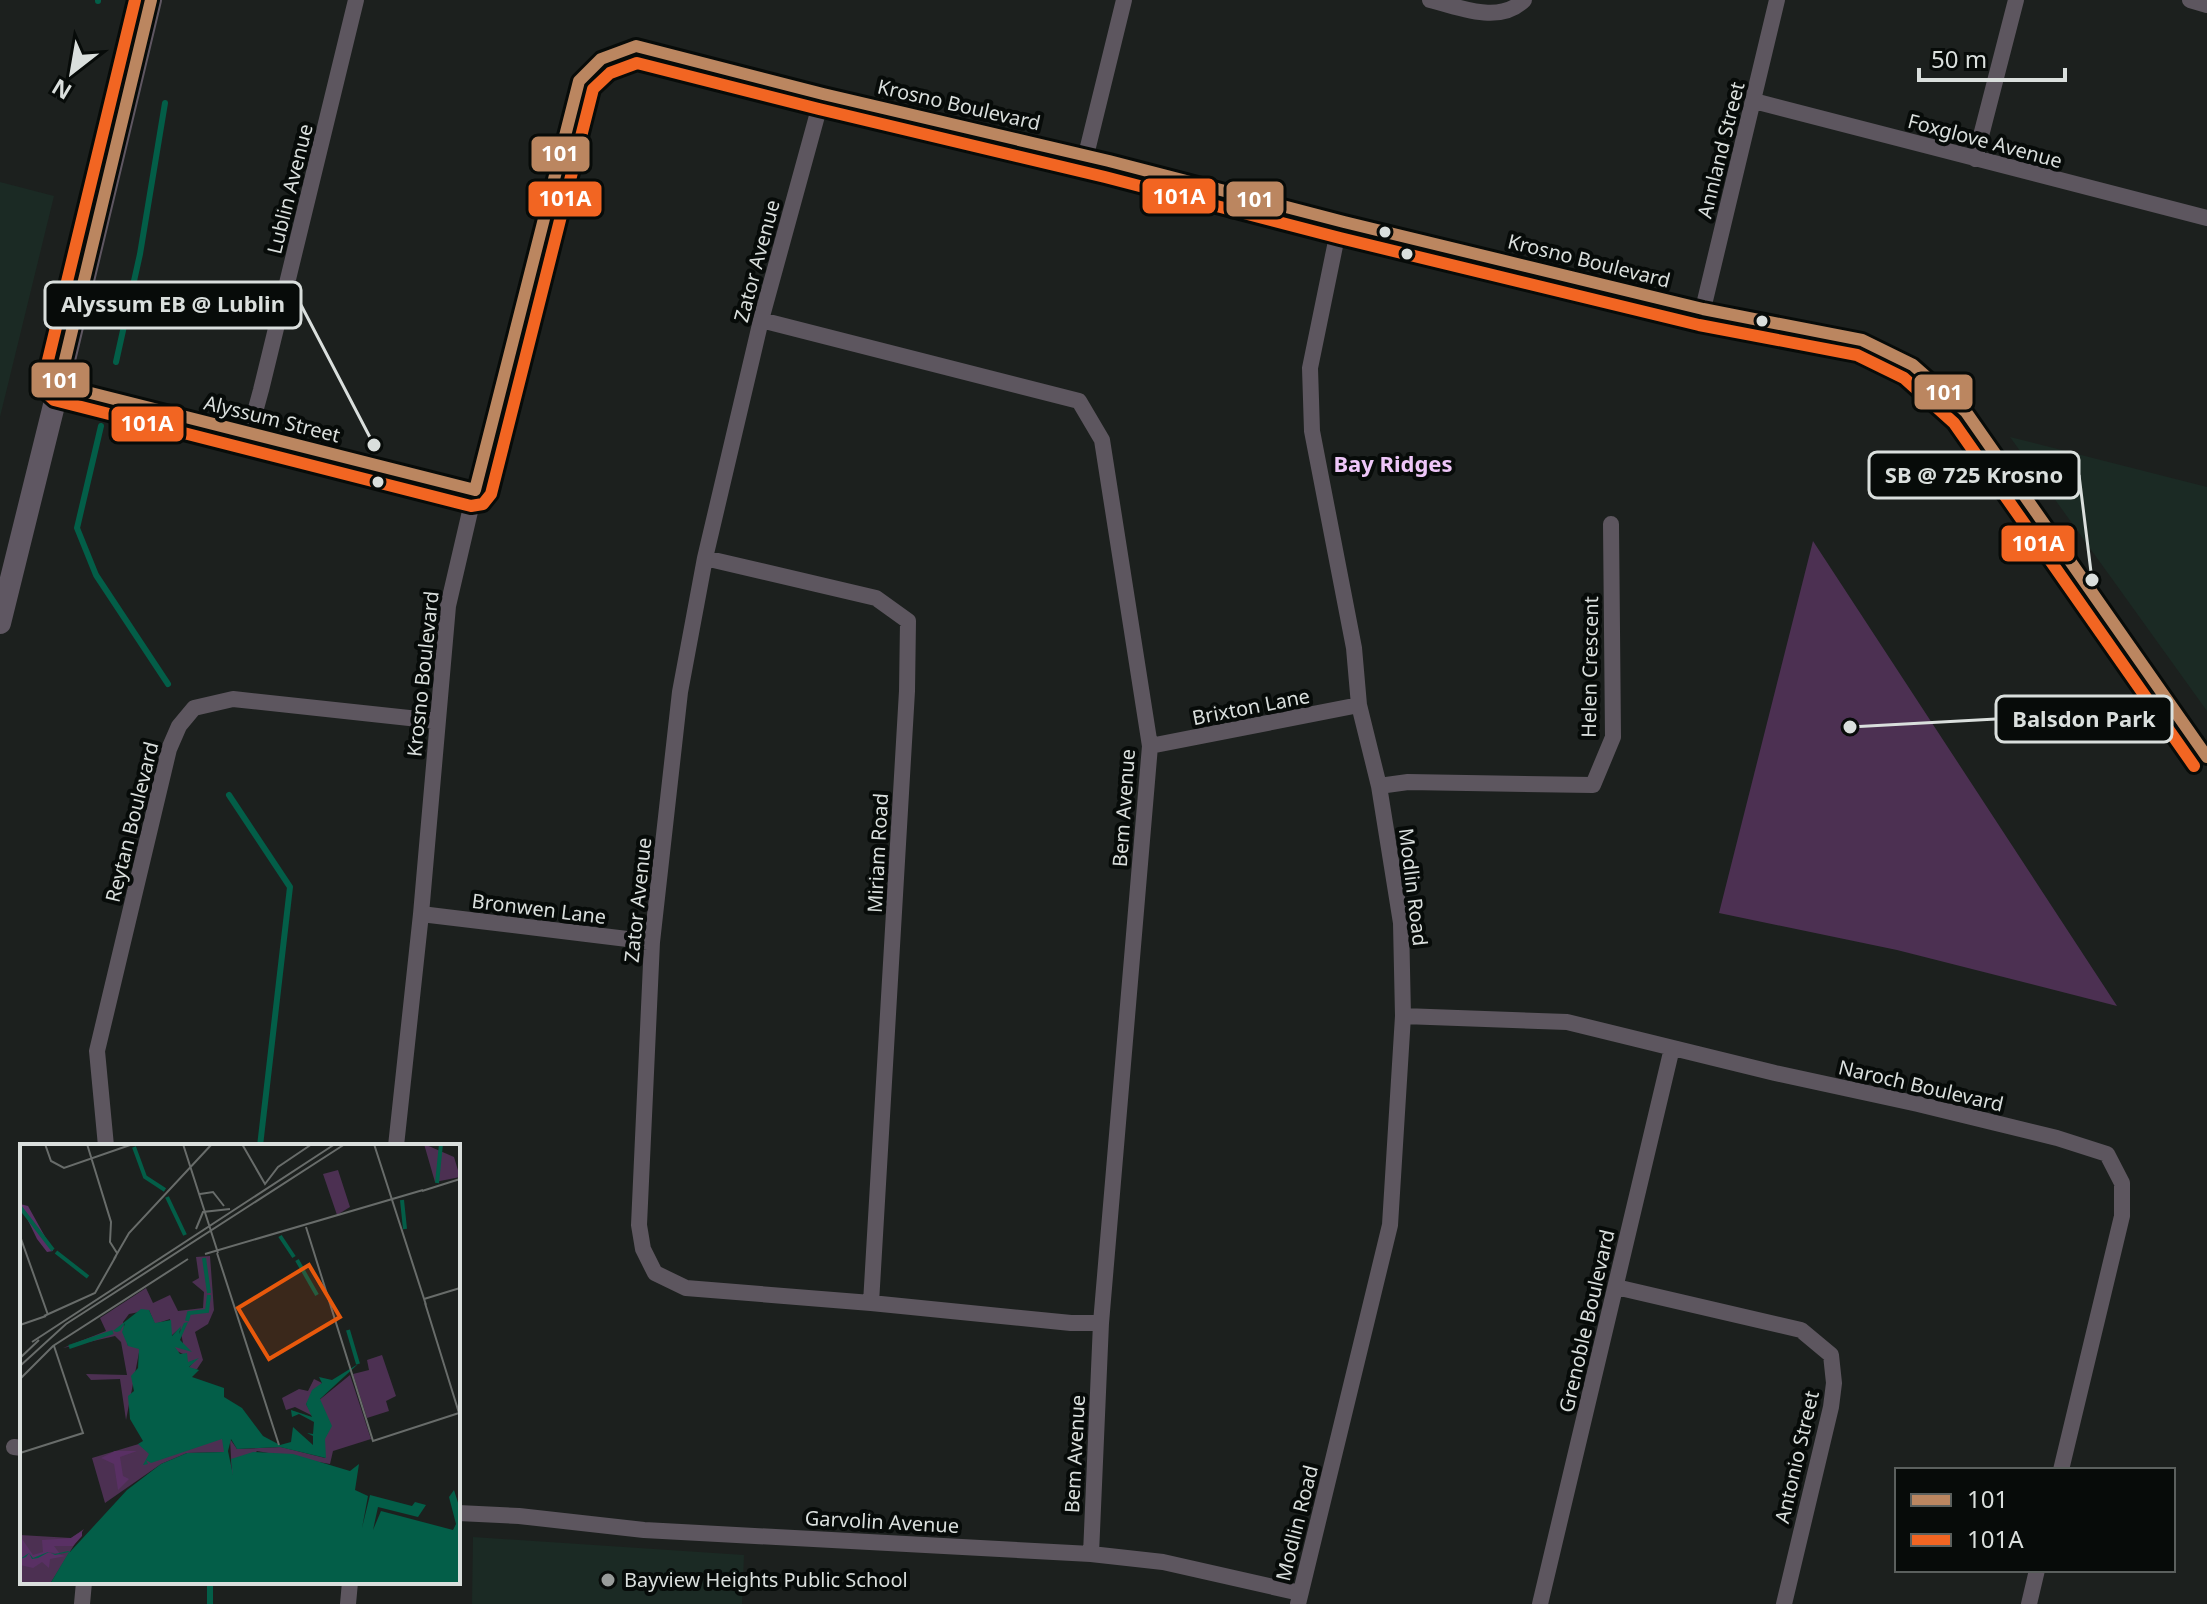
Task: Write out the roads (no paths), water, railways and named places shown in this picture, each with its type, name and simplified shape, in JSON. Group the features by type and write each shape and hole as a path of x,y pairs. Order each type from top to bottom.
{"street":[{"path":"0,623 151,0"},
{"name":"Lublin Avenue","path":"249,434 356,0"},
{"path":"1086,155 1124,0"},
{"path":"1430,0 1488,14 1516,8 1524,0"},
{"name":"Annland Street","path":"1703,309 1777,0"},
{"path":"1975,159 2016,0"},
{"path":"2190,0 2207,5"},
{"name":"Krosno Boulevard","path":"396,1144 421,914 448,606 579,81 601,59 636,46 1703,309 1862,340 1913,365 1966,412 2207,757"},
{"name":"Zator Avenue","path":"823,94 761,320 705,558 680,692 652,942 639,1225 643,1249 655,1273 686,1288 1071,1323 1101,1323"},
{"name":"Foxglove Avenue","path":"1754,101 2207,218"},
{"name":"Modlin Road","path":"1299,1598 1390,1225 1403,1016 1401,923 1379,786 1359,705 1354,648 1312,431 1310,368 1335,246 1344,222"},
{"name":"Bem Avenue","path":"761,320 1079,401 1102,440 1150,746 1101,1323 1091,1554"},
{"name":"Alyssum Street","path":"59,385 475,490"},
{"name":"Helen Crescent","path":"1379,786 1408,782 1593,785 1613,737 1611,524"},
{"name":"Miriam Road","path":"705,558 876,598 908,621 906,706 871,1303"},
{"name":"Reytan Boulevard","path":"106,1144 97,1051 169,749 179,726 194,708 233,699 437,721"},
{"name":"Brixton Lane","path":"1150,746 1359,705"},
{"name":"Bronwen Lane","path":"421,914 652,942"},
{"name":"Naroch Boulevard","path":"1403,1016 1567,1022 1918,1104 2057,1138 2107,1154 2122,1183 2122,1216 2061,1468"},
{"name":"Grenoble Boulevard","path":"1540,1604 1672,1048"},
{"name":"Antonio Street","path":"1616,1287 1801,1330 1831,1355 1834,1383 1831,1407 1784,1604"},
{"name":"Garvolin Avenue","path":"460,1513 519,1516 644,1530 1091,1554 1163,1562 1299,1598"},
{"path":"2029,1604 2037,1572"},
{"path":"82,1604 84,1584"},
{"path":"348,1604 350,1584"}],"waterway":[{"path":"116,362 140,254 165,103"},
{"path":"101,426 77,528 96,575 168,684"},
{"path":"229,795 290,887 260,1144"},
{"path":"210,1584 210,1604"}],"place":[{"name":"Alyssum EB @ Lublin","path":"374,445"},
{"name":"SB @ 725 Krosno","path":"2092,580"},
{"name":"Balsdon Park","path":"1850,727"},
{"name":"Bayview Heights Public School","path":"608,1580"}],"district":[{"name":"Bay Ridges","path":"1393,464"}]}
